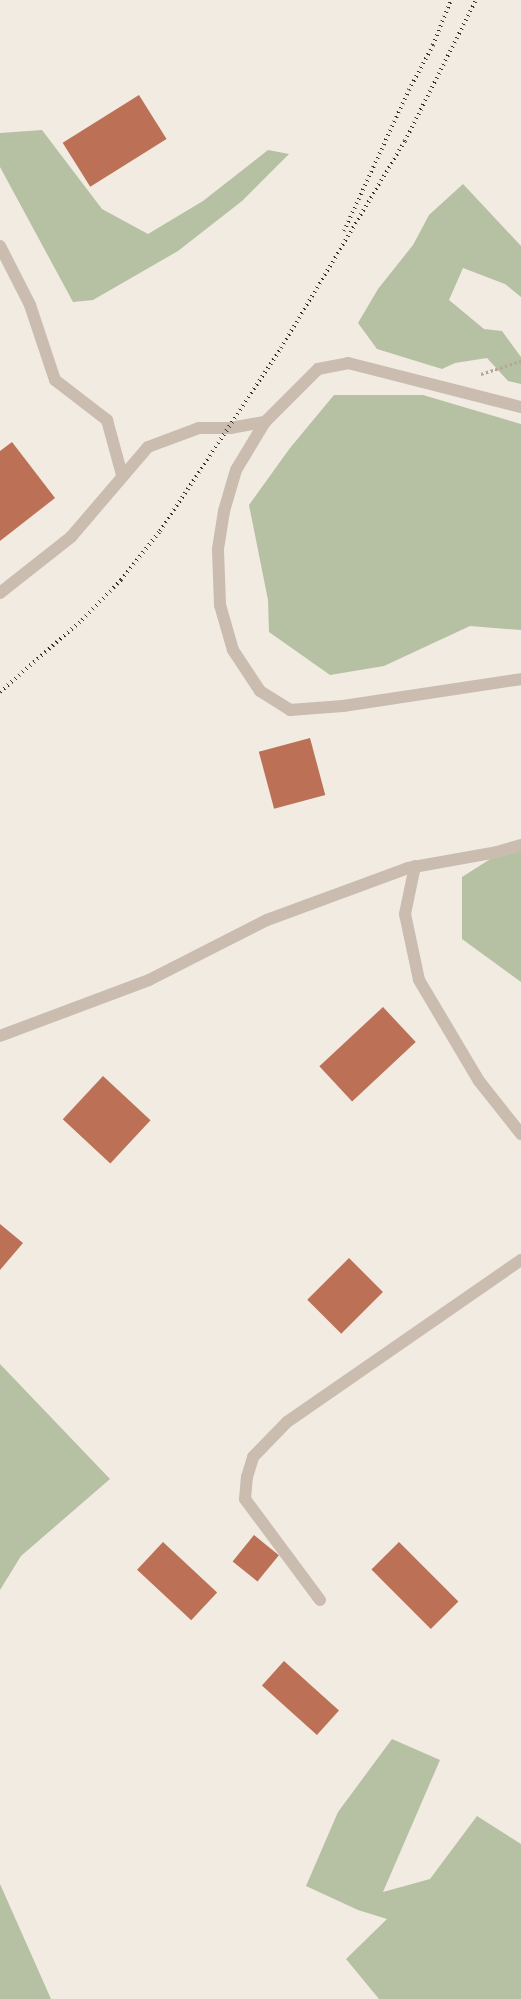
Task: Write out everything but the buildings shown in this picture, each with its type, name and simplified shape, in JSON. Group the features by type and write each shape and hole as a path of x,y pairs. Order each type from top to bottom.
{"street":[{"path":"0,246 30,305 55,380 107,420 122,475"},
{"path":"521,407 348,363 318,369 265,422 236,470 224,511 218,550 220,605 233,650 260,691 290,710 343,706 521,679"},
{"path":"0,593 71,537 122,475 148,447 198,428 230,428 265,422"},
{"path":"0,1036 149,980 267,920 415,866 497,852 521,845"},
{"path":"415,866 405,914 419,980 479,1081 521,1134"},
{"path":"320,1600 245,1499 247,1477 253,1457 287,1422 521,1260"}],"green space":[{"path":"42,130 102,209 148,234 203,201 268,150 289,154 242,201 178,251 93,300 73,302 0,167 0,133"},
{"path":"463,184 521,246 521,297 505,284 463,268 449,300 484,329 502,331 521,357 521,384 508,381 487,358 455,363 442,369 377,349 358,323 378,289 413,245 429,215"},
{"path":"334,395 423,395 521,424 521,630 470,626 384,666 330,675 269,632 268,600 249,505 290,448"},
{"path":"521,842 521,982 462,939 462,877 514,844"},
{"path":"0,1364 110,1479 21,1556 0,1590"},
{"path":"392,1739 440,1760 383,1892 430,1879 477,1816 521,1844 521,1999 379,1999 346,1959 387,1919 358,1910 306,1886 338,1812"},
{"path":"0,1884 51,1999 0,1999"}],"railway":[{"path":"344,231 409,90 433,45 451,0"},
{"path":"0,692 82,620 121,580 160,531 281,348 405,141 476,0"}]}
